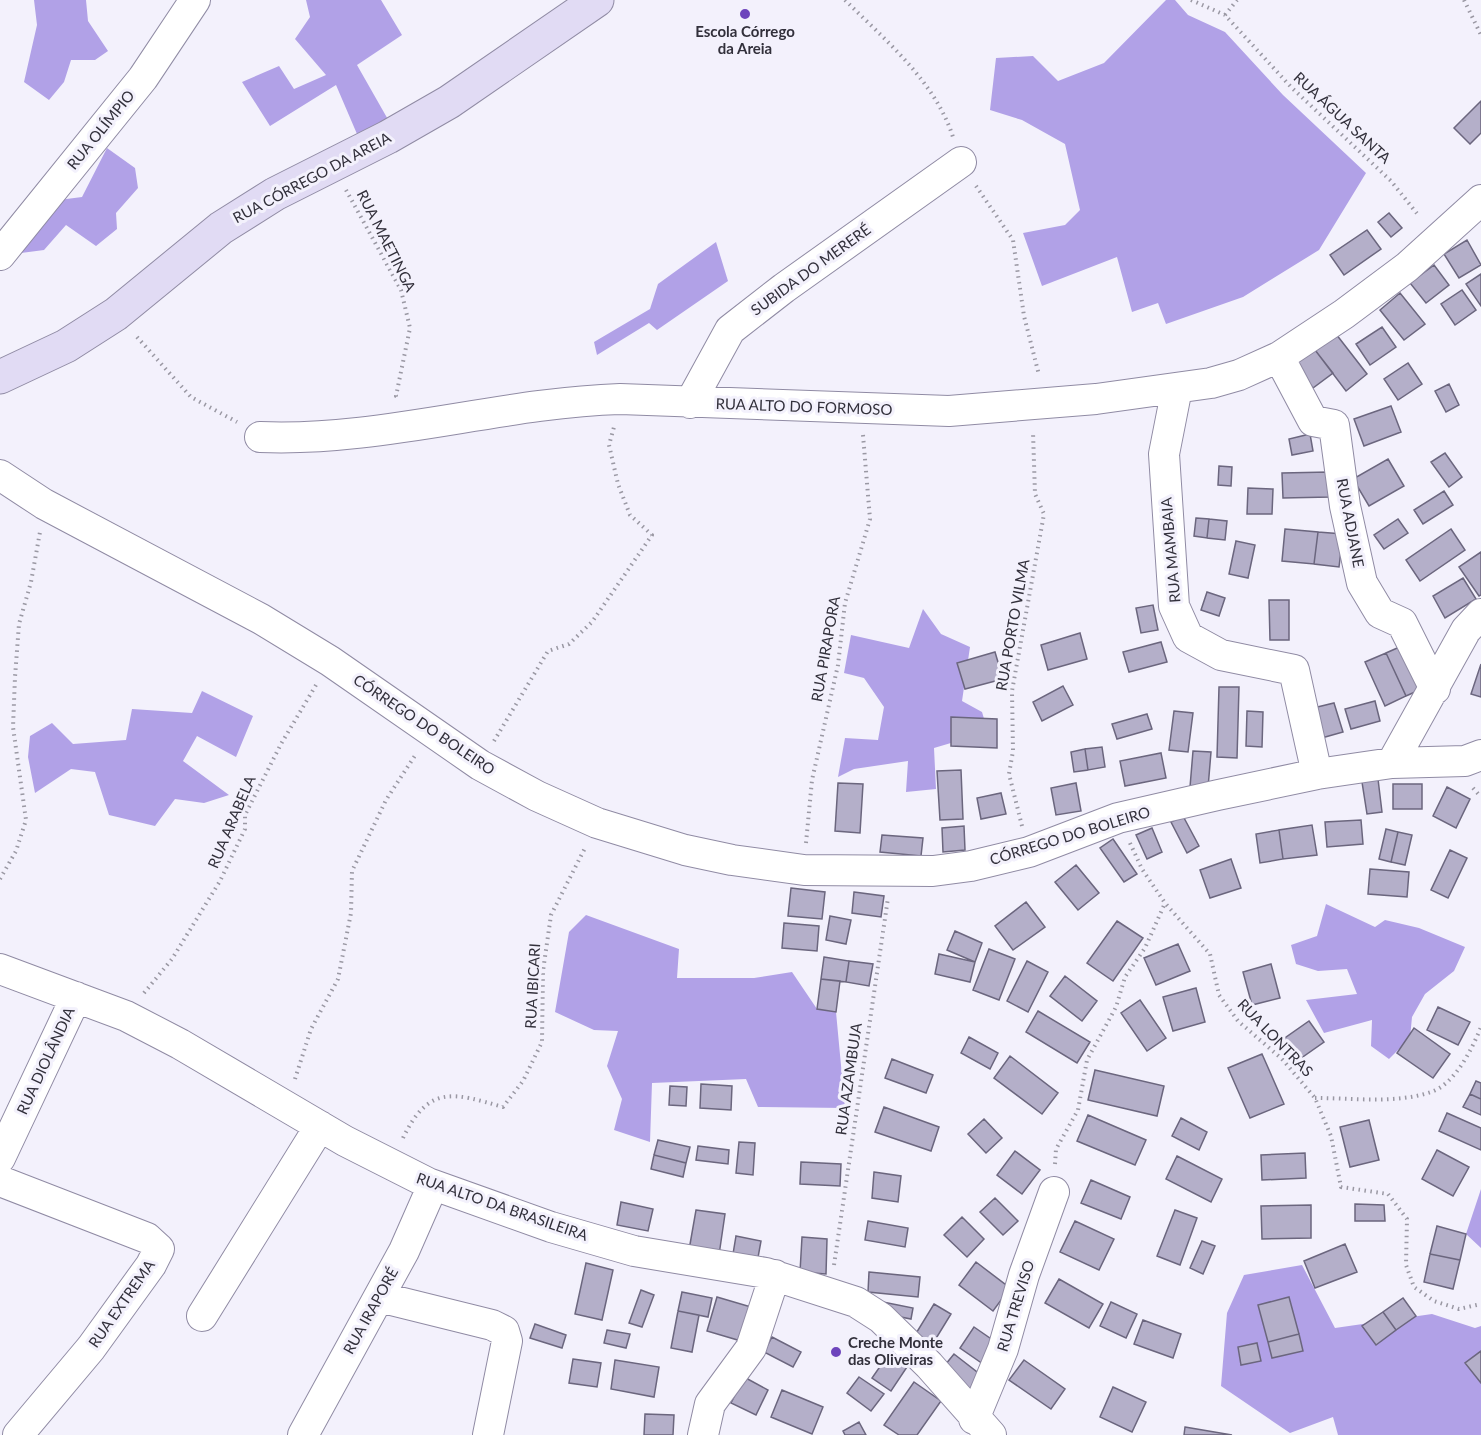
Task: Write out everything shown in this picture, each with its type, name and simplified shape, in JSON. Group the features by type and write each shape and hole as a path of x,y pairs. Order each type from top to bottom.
{"street":[{"name":"RUA OLÍMPIO","path":"0,255 143,78 195,0"},
{"name":"RUA CÓRREGO DA AREIA","path":"0,377 66,346 116,314 221,228 275,195 449,102 597,0"},
{"name":"SUBIDA DO MERERÉ","path":"690,403 730,330 784,288 961,162"},
{"name":"RUA ALTO DO FORMOSO","path":"260,437 319,437 423,426 540,405 620,399 949,411 1046,404 1177,388 1239,375 1279,357 1373,294 1438,240 1481,200"},
{"name":"RUA ADJANE","path":"1279,357 1313,421 1334,425 1345,506 1362,583 1380,613 1402,623 1435,689"},
{"name":"RUA MAMBAIA","path":"1177,388 1164,454 1174,606 1188,637 1221,655 1294,670 1317,774"},
{"name":"CÓRREGO DO BOLEIRO","path":"0,475 44,504 261,619 330,662 480,765 537,796 597,823 685,850 804,870 933,871 971,866 1029,852 1118,818 1317,774 1392,763 1465,761 1481,755"},
{"path":"1392,763 1466,630 1481,614"},
{"name":"RUA ALTO DA BRASILEIRA","path":"0,969 126,1016 390,1165 433,1185 551,1227 634,1251 775,1275 856,1302 881,1318 929,1365 983,1427"},
{"name":"RUA DIOLÂNDIA","path":"0,1158 76,997"},
{"path":"202,1316 320,1126"},
{"name":"RUA EXTREMA","path":"0,1181 147,1238 159,1249 151,1264 91,1348 18,1435"},
{"name":"RUA IRAPORÉ","path":"303,1435 379,1297 433,1185"},
{"name":"RUA TREVISO","path":"983,1427 1024,1275 1054,1192"},
{"path":"703,1435 711,1404 751,1348 775,1275"},
{"path":"379,1297 492,1325 504,1331 507,1341 488,1435"}],"path":[{"name":"RUA ÁGUA SANTA","path":"1191,0 1225,15 1291,87 1391,181 1438,240"},
{"path":"1225,15 1237,0"},
{"path":"1464,0 1481,34"},
{"name":"RUA MAETINGA","path":"333,166 401,290 410,328 396,396 423,426"},
{"path":"116,314 191,397 260,437"},
{"path":"480,765 548,651 569,644 592,622 652,535 630,515 618,484 609,445 620,399"},
{"name":"RUA PORTO VILMA","path":"1029,852 1009,774 1013,751 1012,691 1044,514 1035,494 1033,432 1046,404"},
{"name":"RUA PIRAPORA","path":"804,870 812,780 838,665 845,603 870,519 862,423 885,410"},
{"path":"0,879 16,851 26,820 13,727 15,677 19,624 31,582 44,504"},
{"name":"RUA ARABELA","path":"126,1016 172,959 220,881 245,830 245,815 281,744 330,662"},
{"path":"286,1106 312,1029 338,979 351,913 352,871 386,800 432,731"},
{"name":"RUA LONTRAS","path":"1118,818 1142,869 1165,903 1210,954 1220,995 1238,1021 1282,1059 1315,1098 1331,1136 1341,1187 1388,1194 1407,1220 1406,1265 1414,1287 1434,1301 1459,1309 1481,1304"},
{"name":"RUA IBICARI","path":"390,1165 408,1127 427,1105 443,1095 471,1098 503,1107 523,1081 542,1042 543,971 551,915 597,823"},
{"name":"RUA AZAMBUJA","path":"830,1292 892,871"},
{"path":"1054,1192 1056,1149 1078,1110 1087,1060 1116,1007 1125,977 1145,948 1165,903"},
{"path":"1315,1098 1390,1098 1432,1092 1451,1077 1471,1050 1481,1027"}],"shaded area":[{"path":"34,0 86,0 88,21 108,51 95,60 71,60 64,82 49,100 24,82 37,25"},
{"path":"306,0 381,0 402,35 357,65 390,123 360,141 336,85 270,126 242,82 279,66 294,89 326,75 295,39 310,17"},
{"path":"1166,0 1175,0 1188,15 1225,32 1283,95 1366,173 1319,250 1243,297 1166,324 1158,303 1132,312 1117,257 1042,286 1023,233 1065,225 1080,210 1065,144 1022,120 990,110 996,58 1033,56 1058,81 1104,63"},
{"path":"107,148 135,168 138,188 116,213 117,229 96,246 66,225 44,250 21,253 51,201 82,197"},
{"path":"716,242 728,281 657,330 649,323 597,355 594,342 650,309 658,284"},
{"path":"923,609 941,634 970,647 962,701 982,712 988,732 934,748 936,789 906,792 908,761 854,769 838,777 845,738 878,740 884,707 864,678 844,673 851,635 909,648"},
{"path":"202,691 253,716 236,757 197,736 183,761 229,795 204,803 175,799 155,826 109,815 95,772 71,769 35,793 28,757 30,736 52,723 73,744 126,740 132,709 192,713"},
{"path":"1326,904 1375,927 1385,920 1419,928 1465,947 1454,971 1425,994 1412,1017 1410,1038 1389,1059 1371,1046 1372,1020 1324,1033 1306,1000 1357,994 1347,969 1318,971 1296,964 1291,945 1317,936"},
{"path":"586,915 679,949 677,978 754,978 792,972 817,1009 836,1012 845,1108 758,1107 746,1079 652,1083 650,1142 614,1130 622,1099 607,1066 618,1031 594,1030 555,1012 569,932"},
{"path":"1481,1189 1481,1248 1466,1234"},
{"path":"1302,1265 1335,1328 1432,1314 1475,1328 1481,1326 1481,1435 1338,1435 1333,1417 1290,1433 1221,1386 1227,1313 1244,1275"}],"building":[{"path":"1481,101 1481,133 1470,144 1454,128"},
{"path":"1389,213 1402,228 1391,237 1378,222"},
{"path":"1367,230 1381,249 1344,275 1330,255"},
{"path":"1467,240 1481,265 1459,278 1444,254"},
{"path":"1434,265 1449,285 1426,303 1410,283"},
{"path":"1481,274 1481,306 1466,284"},
{"path":"1462,290 1476,310 1455,325 1441,304"},
{"path":"1400,293 1425,324 1404,340 1380,310"},
{"path":"1382,327 1396,347 1370,365 1356,344"},
{"path":"1336,334 1367,374 1346,391 1315,350"},
{"path":"1315,350 1333,373 1313,388 1295,364"},
{"path":"1408,363 1422,384 1398,400 1384,379"},
{"path":"1449,384 1459,405 1446,412 1435,391"},
{"path":"1391,406 1401,432 1364,446 1354,419"},
{"path":"1310,434 1313,451 1292,455 1289,439"},
{"path":"1445,453 1462,477 1449,487 1431,462"},
{"path":"1388,459 1404,486 1369,506 1353,479"},
{"path":"1219,466 1232,467 1231,486 1218,485"},
{"path":"1329,472 1330,497 1283,498 1282,473"},
{"path":"1248,488 1273,489 1272,514 1247,514"},
{"path":"1444,491 1453,505 1423,524 1414,510"},
{"path":"1196,518 1209,519 1207,538 1194,536"},
{"path":"1209,519 1227,521 1225,540 1207,538"},
{"path":"1398,519 1408,533 1384,549 1374,535"},
{"path":"1285,529 1318,532 1314,564 1282,561"},
{"path":"1451,529 1465,550 1420,581 1406,560"},
{"path":"1318,532 1343,534 1339,567 1314,564"},
{"path":"1236,541 1255,545 1248,578 1229,574"},
{"path":"1481,552 1481,595 1479,596 1459,567"},
{"path":"1463,578 1476,599 1445,618 1433,596"},
{"path":"1207,592 1225,598 1219,616 1201,610"},
{"path":"1269,600 1289,600 1289,640 1270,640"},
{"path":"1153,605 1158,630 1141,633 1136,608"},
{"path":"1080,633 1087,659 1048,670 1041,645"},
{"path":"1161,642 1167,662 1129,672 1123,652"},
{"path":"1404,645 1424,688 1406,696 1386,653"},
{"path":"995,652 1003,679 965,689 957,663"},
{"path":"1386,653 1406,696 1385,706 1365,662"},
{"path":"1481,664 1481,697 1471,694"},
{"path":"1063,686 1073,705 1042,721 1033,702"},
{"path":"1219,687 1239,687 1237,758 1217,757"},
{"path":"1375,701 1380,721 1351,729 1345,709"},
{"path":"1334,703 1343,732 1318,739 1309,709"},
{"path":"1174,711 1193,713 1188,752 1169,750"},
{"path":"1247,711 1263,712 1262,747 1246,746"},
{"path":"1147,714 1152,729 1117,739 1112,724"},
{"path":"951,717 997,719 997,748 951,746"},
{"path":"1102,747 1105,767 1088,770 1085,749"},
{"path":"1085,749 1088,770 1074,772 1071,752"},
{"path":"1193,751 1211,752 1208,788 1190,787"},
{"path":"1161,753 1166,778 1125,786 1120,761"},
{"path":"961,770 963,819 940,820 937,771"},
{"path":"1378,779 1382,812 1367,814 1362,782"},
{"path":"838,783 863,784 860,833 835,831"},
{"path":"1076,783 1081,811 1056,815 1051,788"},
{"path":"1393,784 1422,784 1422,809 1393,809"},
{"path":"1447,787 1470,799 1456,828 1433,816"},
{"path":"1001,793 1006,814 981,819 977,798"},
{"path":"1183,816 1199,846 1187,853 1171,822"},
{"path":"1361,820 1363,844 1327,847 1325,822"},
{"path":"1312,825 1317,855 1283,859 1279,830"},
{"path":"964,826 965,850 943,852 942,828"},
{"path":"1152,828 1162,852 1147,859 1136,835"},
{"path":"1386,829 1398,832 1391,862 1379,859"},
{"path":"1279,830 1283,859 1260,863 1256,834"},
{"path":"1398,832 1412,835 1405,865 1391,862"},
{"path":"882,835 923,838 921,856 880,852"},
{"path":"1113,839 1137,874 1124,882 1100,848"},
{"path":"1450,850 1467,858 1448,898 1431,890"},
{"path":"1231,859 1241,888 1210,898 1200,870"},
{"path":"1076,865 1099,893 1078,910 1055,882"},
{"path":"1370,869 1409,872 1407,897 1368,894"},
{"path":"791,888 825,892 822,919 788,916"},
{"path":"854,892 884,896 881,917 852,913"},
{"path":"1026,902 1045,927 1013,950 995,926"},
{"path":"830,916 851,920 846,944 826,940"},
{"path":"1117,921 1143,938 1113,981 1087,963"},
{"path":"784,923 819,926 817,951 782,948"},
{"path":"955,931 982,943 975,962 947,950"},
{"path":"1178,944 1190,971 1156,985 1144,958"},
{"path":"989,949 1015,959 999,1000 973,990"},
{"path":"939,954 975,962 970,982 935,974"},
{"path":"824,957 849,961 846,982 821,979"},
{"path":"849,961 873,964 869,986 846,982"},
{"path":"1027,961 1048,972 1028,1012 1007,1001"},
{"path":"1271,964 1280,998 1252,1005 1243,972"},
{"path":"1065,976 1097,1001 1082,1021 1050,996"},
{"path":"821,979 840,981 836,1012 817,1009"},
{"path":"1196,988 1205,1022 1173,1031 1163,997"},
{"path":"1140,1000 1166,1038 1147,1051 1121,1013"},
{"path":"1438,1007 1470,1022 1458,1045 1427,1030"},
{"path":"1038,1011 1090,1042 1077,1063 1026,1032"},
{"path":"1309,1021 1324,1042 1297,1061 1282,1040"},
{"path":"1414,1028 1450,1054 1433,1078 1397,1053"},
{"path":"969,1037 998,1053 990,1069 961,1053"},
{"path":"1262,1054 1284,1104 1250,1118 1228,1068"},
{"path":"1010,1056 1058,1093 1042,1114 994,1078"},
{"path":"892,1059 933,1075 926,1093 885,1078"},
{"path":"1095,1070 1164,1086 1157,1116 1088,1100"},
{"path":"1476,1081 1481,1083 1481,1099 1470,1094"},
{"path":"701,1084 732,1086 731,1110 700,1108"},
{"path":"670,1086 687,1087 686,1106 669,1105"},
{"path":"1470,1094 1481,1099 1481,1115 1463,1107"},
{"path":"884,1107 939,1127 931,1151 875,1132"},
{"path":"1447,1113 1481,1128 1481,1150 1439,1131"},
{"path":"1088,1115 1146,1140 1135,1165 1077,1141"},
{"path":"1181,1118 1207,1132 1199,1150 1172,1136"},
{"path":"984,1119 1002,1138 986,1153 968,1134"},
{"path":"1369,1120 1379,1160 1350,1167 1340,1127"},
{"path":"658,1140 690,1147 686,1163 654,1155"},
{"path":"739,1142 755,1143 753,1175 736,1173"},
{"path":"698,1146 729,1150 728,1164 696,1160"},
{"path":"1437,1150 1469,1167 1453,1196 1422,1179"},
{"path":"1015,1151 1040,1170 1022,1194 997,1175"},
{"path":"1305,1153 1306,1178 1262,1180 1261,1155"},
{"path":"654,1155 686,1163 683,1177 651,1169"},
{"path":"1177,1156 1222,1179 1211,1202 1166,1179"},
{"path":"801,1162 841,1164 840,1186 800,1184"},
{"path":"874,1172 901,1176 898,1202 872,1198"},
{"path":"1091,1180 1130,1197 1121,1219 1081,1203"},
{"path":"995,1198 1018,1221 1003,1235 980,1212"},
{"path":"621,1202 653,1209 648,1231 617,1225"},
{"path":"1355,1204 1384,1205 1385,1221 1355,1221"},
{"path":"1311,1205 1311,1238 1262,1239 1261,1206"},
{"path":"696,1210 725,1214 719,1255 689,1250"},
{"path":"1175,1210 1197,1218 1180,1265 1157,1256"},
{"path":"962,1217 984,1239 967,1257 944,1235"},
{"path":"868,1221 908,1228 905,1247 865,1240"},
{"path":"1075,1221 1114,1239 1099,1270 1060,1252"},
{"path":"1437,1226 1466,1234 1460,1260 1430,1254"},
{"path":"736,1236 761,1241 757,1263 732,1260"},
{"path":"802,1237 827,1239 826,1274 800,1272"},
{"path":"1202,1241 1215,1246 1203,1274 1190,1268"},
{"path":"1345,1244 1357,1272 1315,1288 1304,1261"},
{"path":"1430,1254 1460,1260 1453,1289 1424,1282"},
{"path":"976,1262 1010,1288 993,1311 959,1285"},
{"path":"586,1263 613,1270 602,1320 575,1314"},
{"path":"869,1272 920,1277 918,1297 868,1292"},
{"path":"1059,1279 1103,1304 1089,1328 1045,1303"},
{"path":"641,1290 654,1295 642,1327 629,1323"},
{"path":"682,1292 712,1298 708,1317 678,1311"},
{"path":"717,1297 751,1307 741,1341 707,1331"},
{"path":"1289,1297 1299,1334 1268,1342 1258,1305"},
{"path":"1403,1298 1416,1316 1396,1330 1383,1312"},
{"path":"878,1301 913,1308 911,1319 876,1312"},
{"path":"1111,1302 1137,1314 1126,1338 1100,1326"},
{"path":"934,1304 951,1314 932,1345 915,1335"},
{"path":"678,1311 699,1315 692,1352 671,1348"},
{"path":"1383,1312 1396,1330 1376,1345 1362,1326"},
{"path":"1143,1320 1181,1334 1173,1358 1134,1344"},
{"path":"535,1324 566,1335 562,1348 530,1338"},
{"path":"974,1327 997,1343 983,1364 960,1348"},
{"path":"607,1330 630,1334 626,1348 604,1343"},
{"path":"1299,1334 1303,1351 1272,1358 1268,1342"},
{"path":"772,1337 801,1352 793,1367 764,1352"},
{"path":"1257,1343 1261,1361 1241,1365 1238,1347"},
{"path":"1481,1351 1481,1383 1465,1363"},
{"path":"954,1354 986,1379 973,1396 941,1370"},
{"path":"888,1355 907,1367 891,1391 872,1378"},
{"path":"573,1359 601,1363 597,1387 569,1383"},
{"path":"615,1360 659,1367 654,1397 611,1389"},
{"path":"1024,1360 1065,1389 1051,1409 1009,1380"},
{"path":"744,1377 768,1390 756,1415 731,1403"},
{"path":"859,1377 884,1394 871,1411 847,1393"},
{"path":"914,1382 941,1401 917,1435 899,1435 884,1425"},
{"path":"1113,1387 1146,1402 1132,1432 1100,1417"},
{"path":"782,1390 823,1407 812,1434 771,1417"},
{"path":"645,1414 674,1415 673,1435 644,1435"},
{"path":"859,1422 866,1435 845,1435 843,1431"},
{"path":"1185,1427 1232,1435 1184,1435"}],"place":[{"name":"Escola Córrego da Areia","path":"745,14"},
{"name":"Creche Monte das Oliveiras","path":"836,1352"}]}
